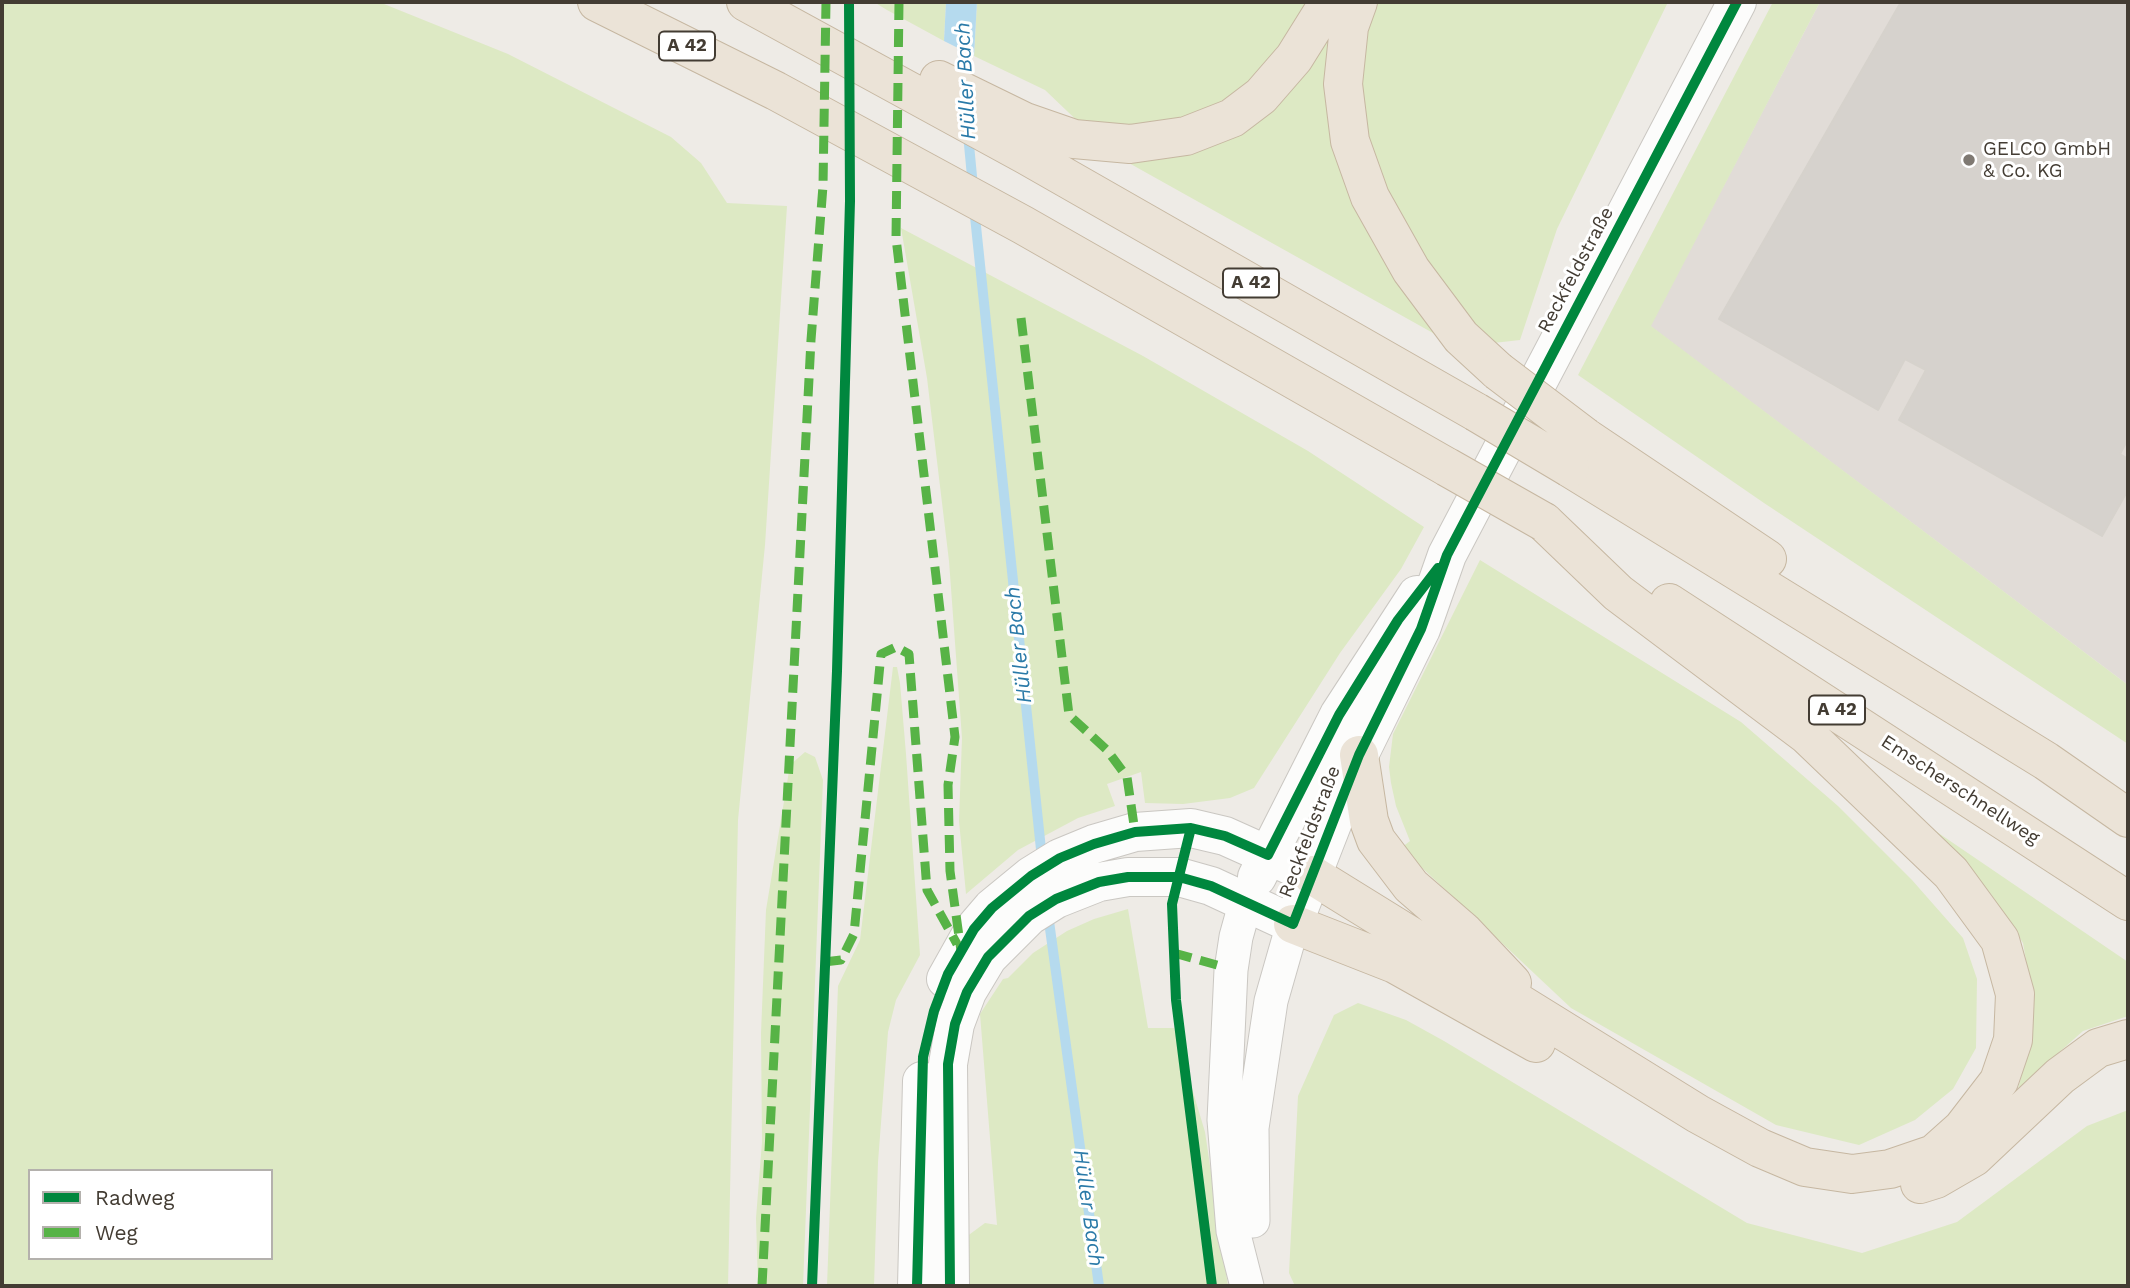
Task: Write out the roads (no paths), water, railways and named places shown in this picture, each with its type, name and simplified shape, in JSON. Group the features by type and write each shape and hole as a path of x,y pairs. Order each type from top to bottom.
{"highway":[{"name":"A 42","path":"597,2 776,91 1023,225 1544,522"},
{"path":"759,9 872,73 909,65 1025,139 1074,139 1130,144 1186,136 1232,118 1261,96 1294,58 1329,2"},
{"path":"1358,2 1349,27 1343,84 1350,141 1370,197 1411,270 1461,337 1578,453"},
{"name":"A 42","path":"1025,139 1476,412 1578,453 1812,615 2046,761 2128,818"},
{"path":"1312,875 1698,1114 1760,1148 1805,1167 1852,1174 1890,1169 1934,1154 1962,1129 1999,1081 2013,1040 2015,994 2000,940 1951,873 1807,735 1618,593 1544,522"},
{"name":"Emscherschnellweg","path":"1544,522 2128,901"},
{"path":"1359,755 1369,821 1376,840 1411,886 1463,931 1550,1023"},
{"path":"1293,924 1395,964 1534,1041 1740,1163 1798,1186 1840,1196 1888,1195 1936,1179 1974,1157 2060,1076 2098,1048 2128,1039"}],"street":[{"name":"Reckfeldstraße","path":"1248,1286 1254,1236 1252,1128 1271,1001 1293,924 1359,755 1422,629 1447,555 1737,2"},
{"name":"Reckfeldstraße","path":"1248,1286 1233,1231 1224,1120 1231,970 1236,937 1246,901 1339,715 1398,620 1447,555"},
{"name":"Reckfeldstraße","path":"950,1286 948,1064 955,1024 995,926 1031,876 1060,858 1094,844 1159,828 1191,828 1225,836 1312,875"},
{"name":"Reckfeldstraße","path":"917,1286 923,1057 934,1011 948,974 974,929 1029,916 1056,899 1099,882 1128,877 1178,877 1211,886 1293,924"}],"water":[{"path":"946,2 977,2 974,56 944,41"}],"waterway":[{"name":"Hüller Bach","path":"962,36 964,83"},
{"name":"Hüller Bach","path":"968,134 973,187"},
{"name":"Hüller Bach","path":"974,207 1042,859"},
{"name":"Hüller Bach","path":"1048,914 1099,1286"}],"place":[{"name":"GELCO GmbH & Co. KG","path":"1969,160"}]}
